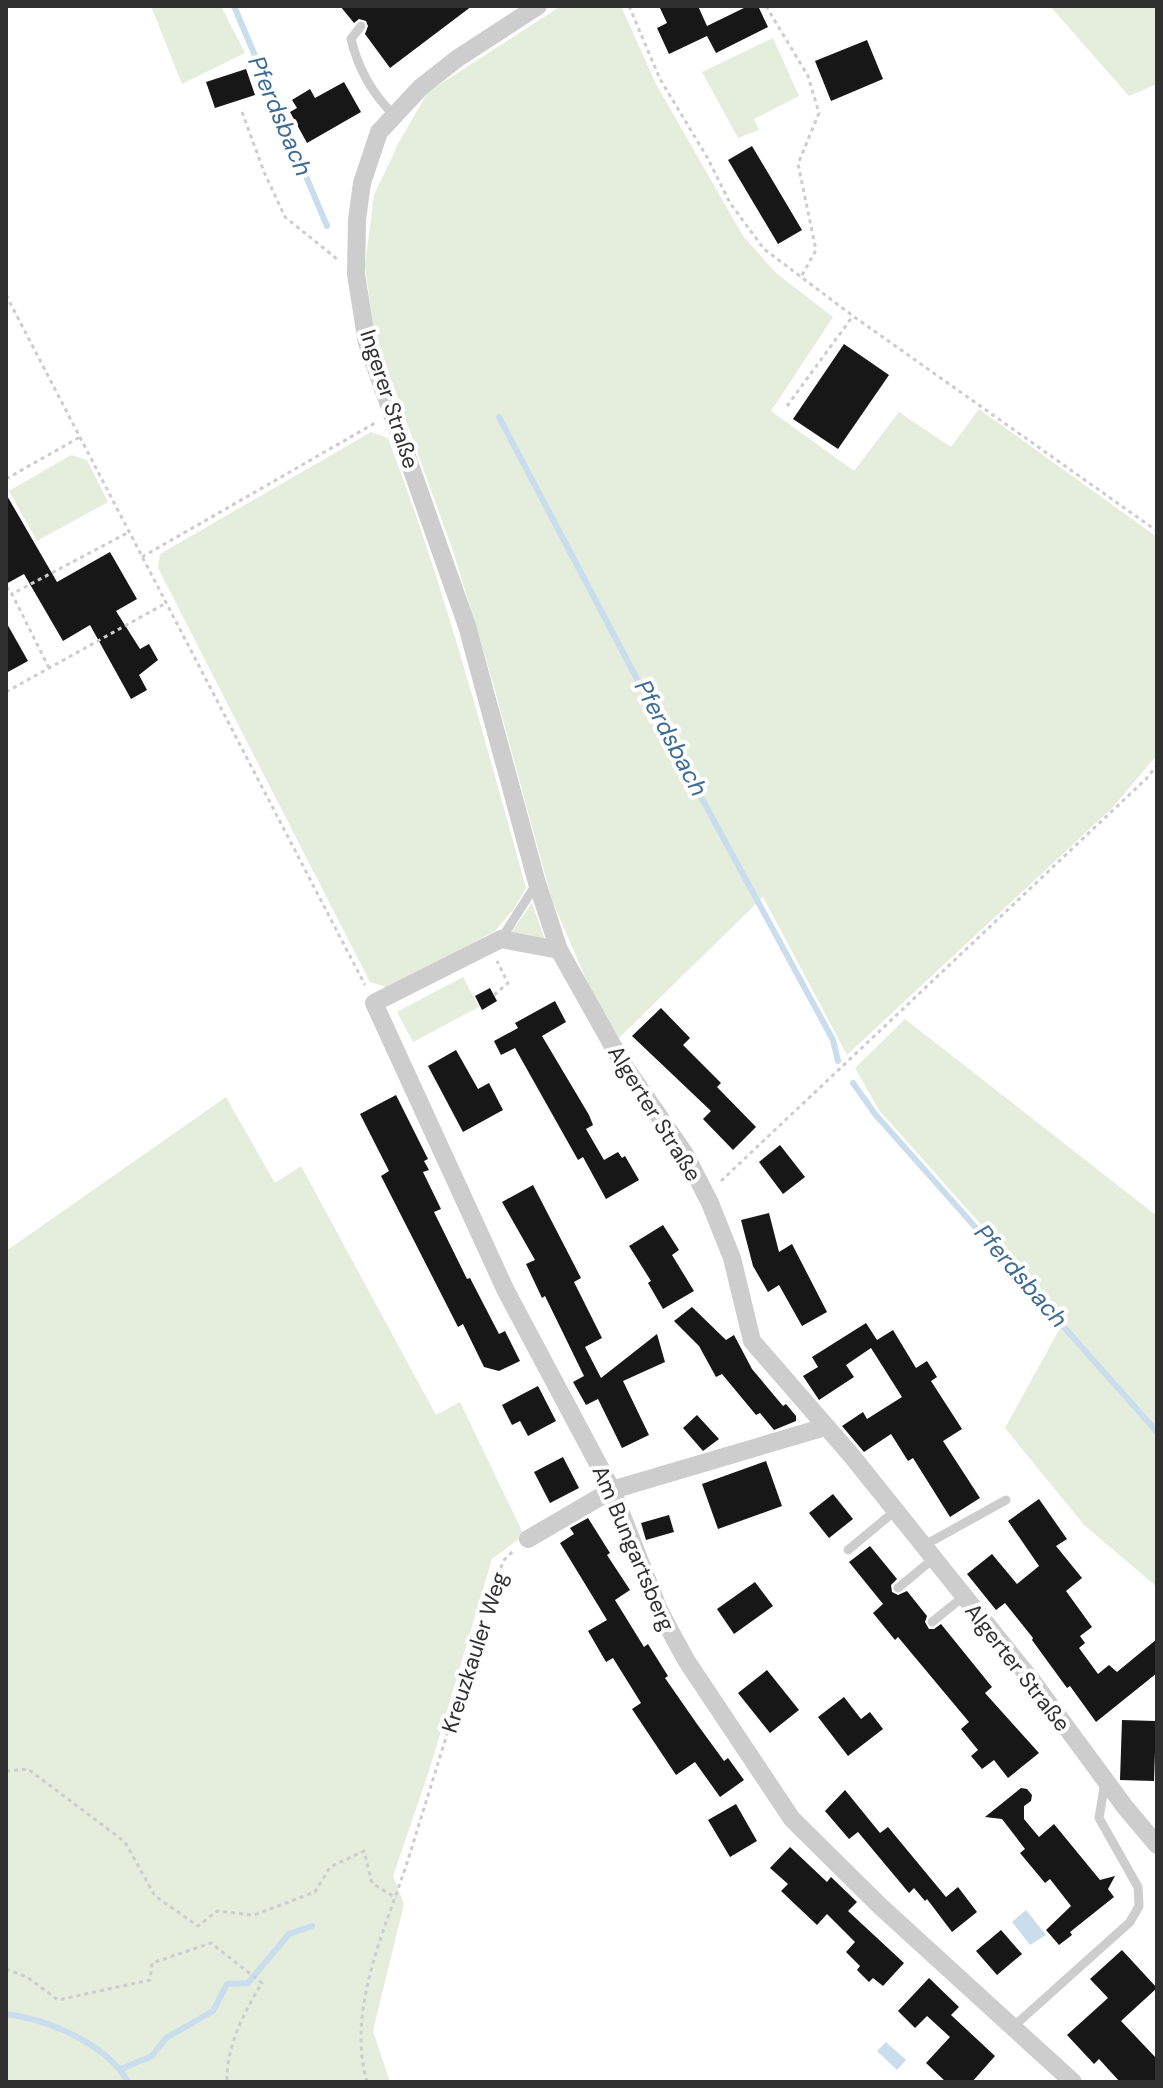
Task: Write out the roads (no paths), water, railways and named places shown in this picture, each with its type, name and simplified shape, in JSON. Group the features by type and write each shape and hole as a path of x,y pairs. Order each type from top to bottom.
{"street":[{"name":"Ingerer Straße","path":"467,626 367,343 356,274 357,220 362,183 379,132 421,87 458,58 538,6"},
{"name":"Algerter Straße","path":"467,626 537,883 559,950 623,1064 685,1154 706,1195 732,1258 752,1341 851,1455 1033,1682 1157,1845"},
{"path":"501,939 559,950"},
{"name":"Am Bungartsberg","path":"501,939 374,1003 506,1291 612,1490 671,1636 792,1819 880,1906 1073,2082"},
{"path":"528,1539 612,1490 825,1427"}],"lane":[{"path":"361,26 351,39 353,48 373,92 395,116"},
{"path":"501,939 537,883"},
{"path":"898,1588 928,1552 1006,1500"},
{"path":"848,1550 895,1511"},
{"path":"932,1622 963,1597"},
{"path":"1014,2026 1130,1922 1139,1906 1138,1887 1099,1818 1105,1780"}],"water":[{"path":"1026,1910 1046,1935 1030,1945 1012,1922"},
{"path":"886,2042 906,2060 897,2070 877,2051"}],"waterway":[{"name":"Pferdsbach","path":"234,6 327,226"},
{"name":"Pferdsbach","path":"499,417 833,1040 838,1061"},
{"name":"Pferdsbach","path":"853,1083 875,1114 1157,1432"},
{"path":"121,2069 152,2056 166,2038 213,2011 227,1984 248,1983 289,1934 312,1926"},
{"path":"6,2014 39,2021 91,2045 106,2056 128,2082"}]}
